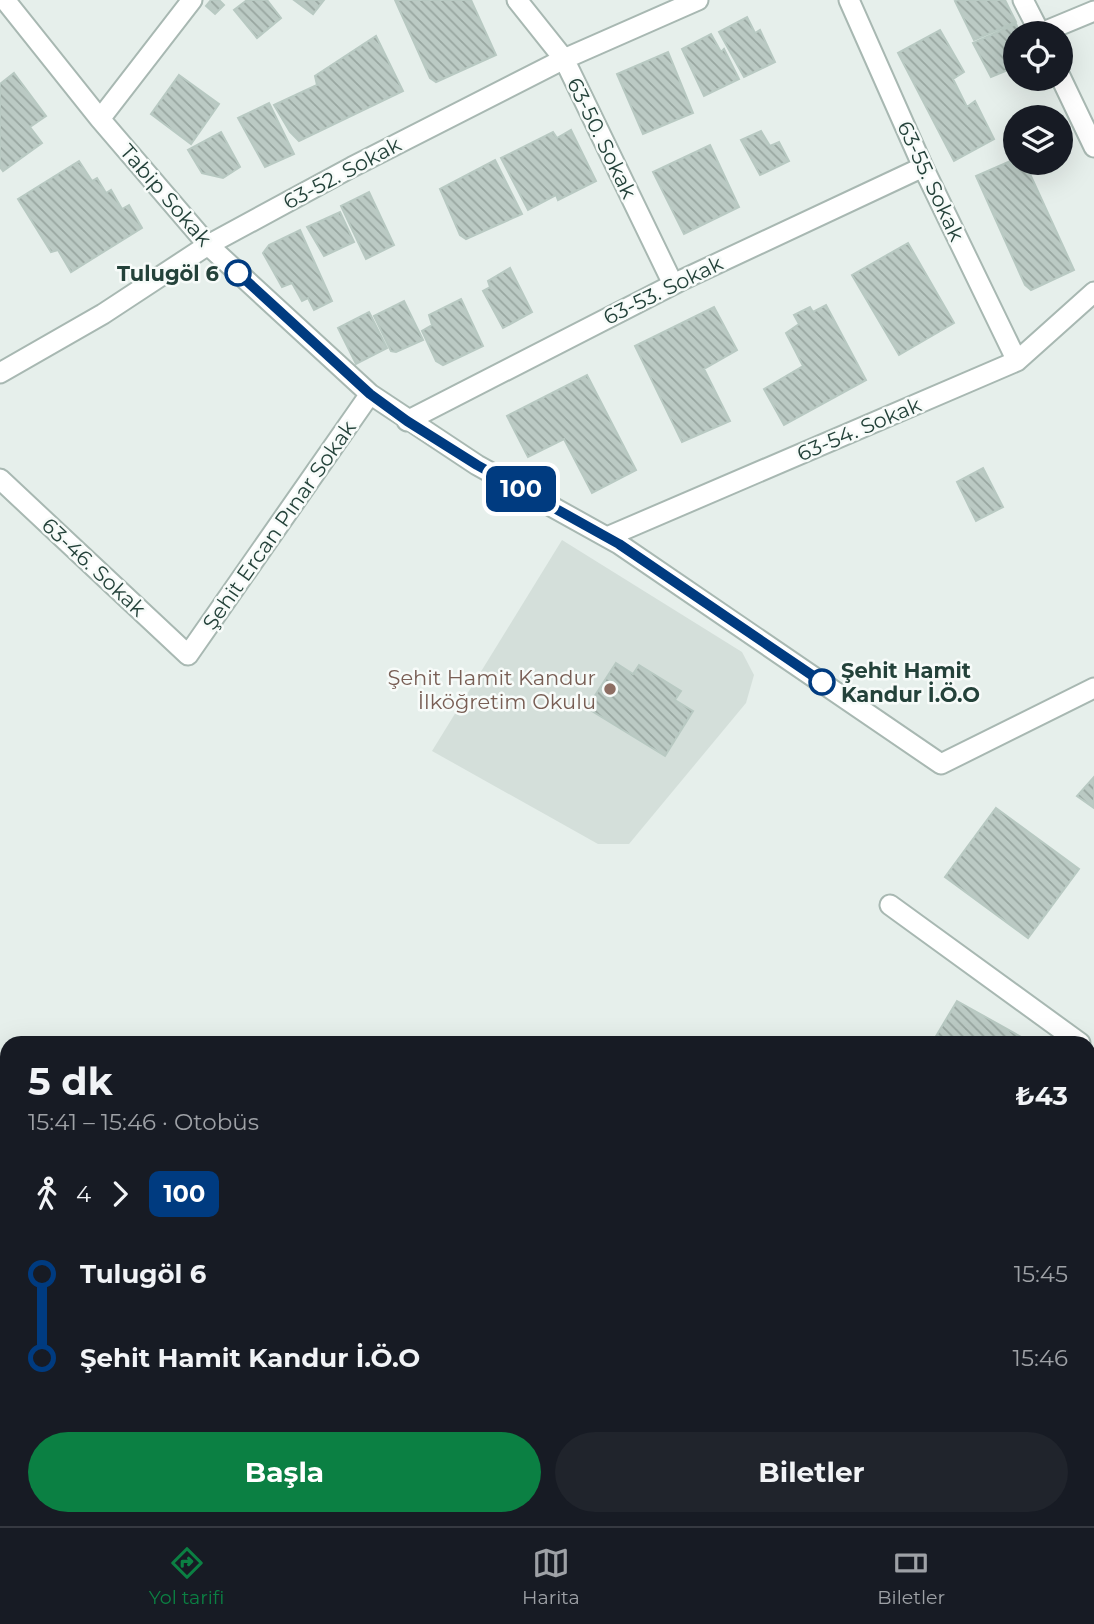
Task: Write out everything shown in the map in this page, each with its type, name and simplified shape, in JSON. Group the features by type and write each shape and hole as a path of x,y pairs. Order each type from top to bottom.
{"street":[{"path":"100,119 192,0"},
{"name":"63-50. Sokak","path":"517,0 564,59 673,284"},
{"name":"63-52. Sokak","path":"0,373 103,314 208,245 352,167 564,59 698,0"},
{"name":"63-55. Sokak","path":"849,0 923,167 1017,361"},
{"path":"1023,0 1034,21"},
{"name":"Tabip Sokak","path":"5,6 208,245 370,394 477,465 607,537 941,764 1094,688"},
{"path":"1070,21 1094,11"},
{"path":"1067,91 1094,146"},
{"name":"63-53. Sokak","path":"407,421 673,284 923,167"},
{"name":"63-54. Sokak","path":"607,537 1017,361 1094,292"},
{"name":"Şehit Ercan Pınar Sokak","path":"188,655 370,394"},
{"name":"63-46. Sokak","path":"0,479 188,655"},
{"path":"890,905 1070,1036"}],"shaded area":[{"name":"Şehit Hamit Kandur İlköğretim Okulu","path":"562,540 742,652 754,675 746,703 629,844 598,844 432,751"}],"building":[{"path":"211,0 219,0 224,5 215,14 206,6"},
{"path":"247,0 267,0 281,18 257,38 234,10"},
{"path":"294,0 324,0 313,14"},
{"path":"395,0 471,0 496,55 436,82 430,78"},
{"path":"1005,0 1016,21 1003,21 1003,28 974,40 955,1"},
{"path":"747,17 755,33 760,30 775,62 744,77 719,32"},
{"path":"940,30 964,72 953,79 967,107 975,101 994,139 954,161 898,53"},
{"path":"1003,30 1003,72 991,77 973,43"},
{"path":"711,34 721,52 724,49 739,79 704,96 682,49"},
{"path":"376,36 403,91 299,141 290,132 274,105 317,85 315,76"},
{"path":"668,52 693,113 643,134 617,74"},
{"path":"14,73 46,116 30,127 42,143 3,171 0,167 0,84"},
{"path":"179,75 219,104 191,144 151,114"},
{"path":"269,103 294,154 265,167 238,118"},
{"path":"571,130 596,181 558,200 556,195 528,210 501,158 553,132 557,138"},
{"path":"761,131 770,146 779,142 789,161 760,175 741,140"},
{"path":"221,132 240,167 223,178 202,173 188,150"},
{"path":"710,145 739,207 684,234 653,172"},
{"path":"495,160 522,214 466,239 460,235 440,189"},
{"path":"79,161 92,181 97,178 106,193 111,190 122,209 129,205 142,228 71,272 58,250 51,252 18,199"},
{"path":"1003,164 1003,175 1030,175 1074,270 1031,290 1025,285 976,176"},
{"path":"369,192 394,245 366,259 341,206"},
{"path":"340,212 354,242 324,256 307,227"},
{"path":"300,230 332,301 314,310 308,298 302,301 292,283 282,287 263,253 269,245"},
{"path":"908,243 954,323 899,355 852,275"},
{"path":"510,268 532,312 503,328 483,291 490,287 488,281"},
{"path":"461,299 483,346 443,365 436,361 422,331 432,325 429,315"},
{"path":"404,301 423,340 396,352 391,351 374,316"},
{"path":"826,305 866,380 784,425 764,389 803,366 786,333 799,324 794,315 810,307 813,312"},
{"path":"714,307 737,350 704,369 730,421 682,442 635,346"},
{"path":"369,312 387,348 356,364 338,328"},
{"path":"587,375 636,470 592,493 564,439 528,457 507,416"},
{"path":"983,468 1003,507 976,521 957,482"},
{"path":"616,663 633,674 639,665 681,691 675,700 693,711 665,756 587,708"},
{"path":"1094,777 1094,808 1077,796"},
{"path":"996,808 1079,869 1028,938 945,877"},
{"path":"957,1001 1020,1036 936,1036"}],"bus line":[{"name":"100","path":"238,273 370,394 407,421 477,465 619,544 822,682"}],"place":[{"name":"Tulugöl 6","path":"238,273"},
{"name":"Şehit Hamit Kandur İ.Ö.O","path":"822,682"},
{"name":"Şehit Hamit Kandur İlköğretim Okulu","path":"610,689"}]}
